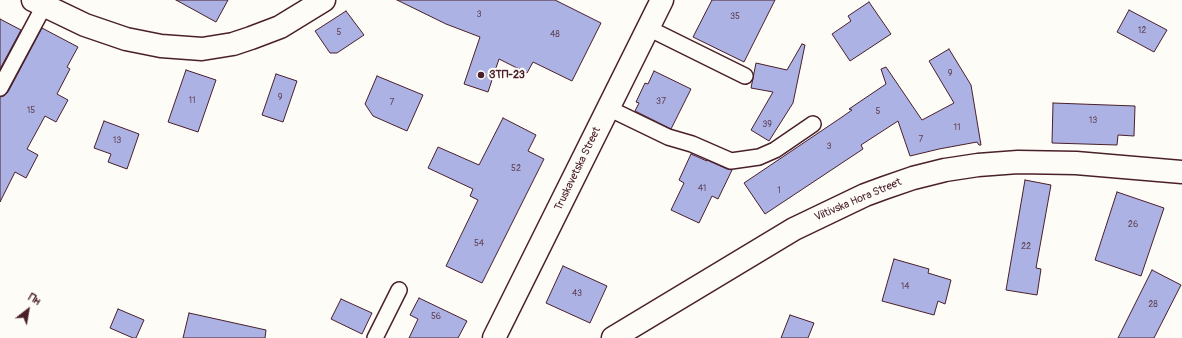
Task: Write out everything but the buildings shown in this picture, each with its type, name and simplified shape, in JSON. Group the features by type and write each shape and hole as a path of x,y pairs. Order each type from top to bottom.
{"street":[{"path":"39,3 86,25 126,39 161,46 202,49 233,44 251,38 280,26 324,0"},
{"name":"Truskavetska Street","path":"497,337 662,0"},
{"name":"Viitivska Hora Street","path":"613,338 794,229 865,195 914,178 945,170 978,165 1018,162 1076,163 1182,172"}],"lane":[{"path":"0,88 39,3"},
{"path":"648,28 745,76"},
{"path":"608,108 668,137 692,144 730,162 759,158 775,150 813,124"},
{"path":"375,338 399,290"}],"place":[{"name":"ЗТП-23","path":"481,75"}]}
